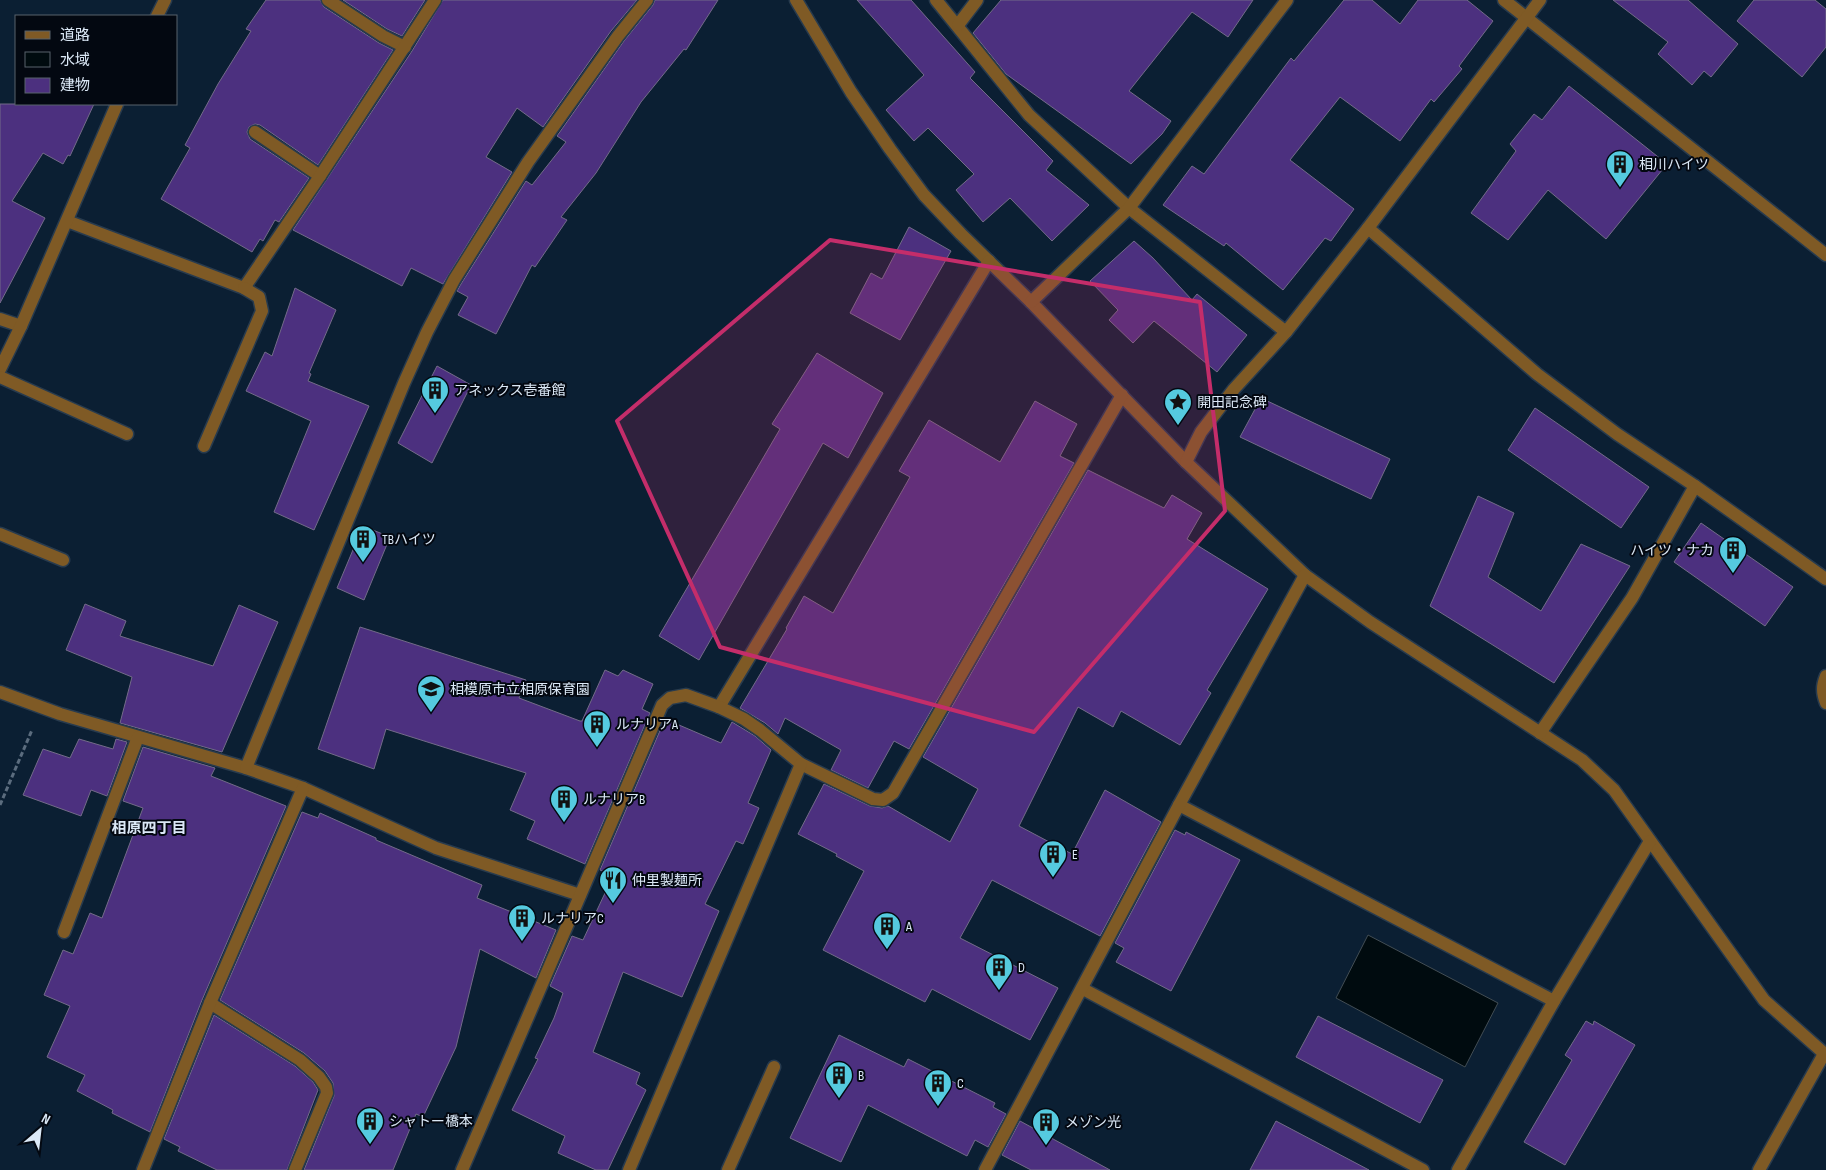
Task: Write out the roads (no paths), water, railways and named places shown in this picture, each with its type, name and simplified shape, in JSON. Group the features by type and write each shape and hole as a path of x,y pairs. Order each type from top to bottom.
{"street":[{"path":"158,15 165,0"},
{"path":"328,0 383,36 405,47"},
{"path":"244,288 320,176 434,0"},
{"path":"246,768 426,332 454,280 528,162 618,36 647,0"},
{"path":"796,0 851,92 924,195 1186,462 1305,575 1370,622 1582,760 1614,790 1764,1000 1825,1054 1759,1170"},
{"path":"936,0 958,25 1028,115 1129,208 1286,332"},
{"path":"958,25 977,0"},
{"path":"1031,302 1129,208 1287,0"},
{"path":"1504,0 1826,255"},
{"path":"1186,462 1207,425 1234,389 1286,332 1368,228 1540,0"},
{"path":"0,369 21,326 117,105"},
{"path":"255,132 320,176"},
{"path":"67,221 244,288 259,297 262,311 204,446"},
{"path":"1368,228 1537,374 1617,434 1695,486 1826,579"},
{"path":"719,707 989,261"},
{"path":"0,319 21,326"},
{"path":"0,377 127,434"},
{"path":"462,1170 662,705 670,698 686,695 719,707 744,719 760,730 801,764 873,799 883,800 893,793 1122,395"},
{"path":"1540,733 1632,598 1695,486"},
{"path":"0,534 63,560"},
{"path":"985,1170 1178,805 1305,575"},
{"path":"1826,676 1822,685 1826,702"},
{"path":"0,692 42,708 246,768 303,788 436,848 580,895"},
{"path":"64,932 138,737"},
{"path":"629,1170 801,764"},
{"path":"143,1170 210,1003 303,788"},
{"path":"1178,805 1554,1001"},
{"path":"1458,1170 1554,1001 1650,840"},
{"path":"1082,989 1423,1170"},
{"path":"210,1003 300,1060 319,1077 326,1087 327,1093 295,1170"},
{"path":"728,1170 774,1067"}],"water":[{"path":"1368,935 1498,1003 1465,1067 1336,998"}],"place":[{"name":"相川ハイツ","path":"1620,188"},
{"name":"アネックス壱番館","path":"435,414"},
{"name":"開田記念碑","path":"1178,426"},
{"name":"TBハイツ","path":"363,563"},
{"name":"ハイツ・ナカ","path":"1733,574"},
{"name":"相模原市立相原保育園","path":"431,713"},
{"name":"ルナリアA","path":"597,748"},
{"name":"ルナリアB","path":"564,823"},
{"name":"E","path":"1053,878"},
{"name":"仲里製麺所","path":"613,904"},
{"name":"ルナリアC","path":"522,942"},
{"name":"A","path":"887,950"},
{"name":"D","path":"999,991"},
{"name":"B","path":"839,1099"},
{"name":"C","path":"938,1107"},
{"name":"シャトー橋本","path":"370,1145"},
{"name":"メゾン光","path":"1046,1146"}],"district":[{"name":"相原四丁目","path":"149,828"}]}
